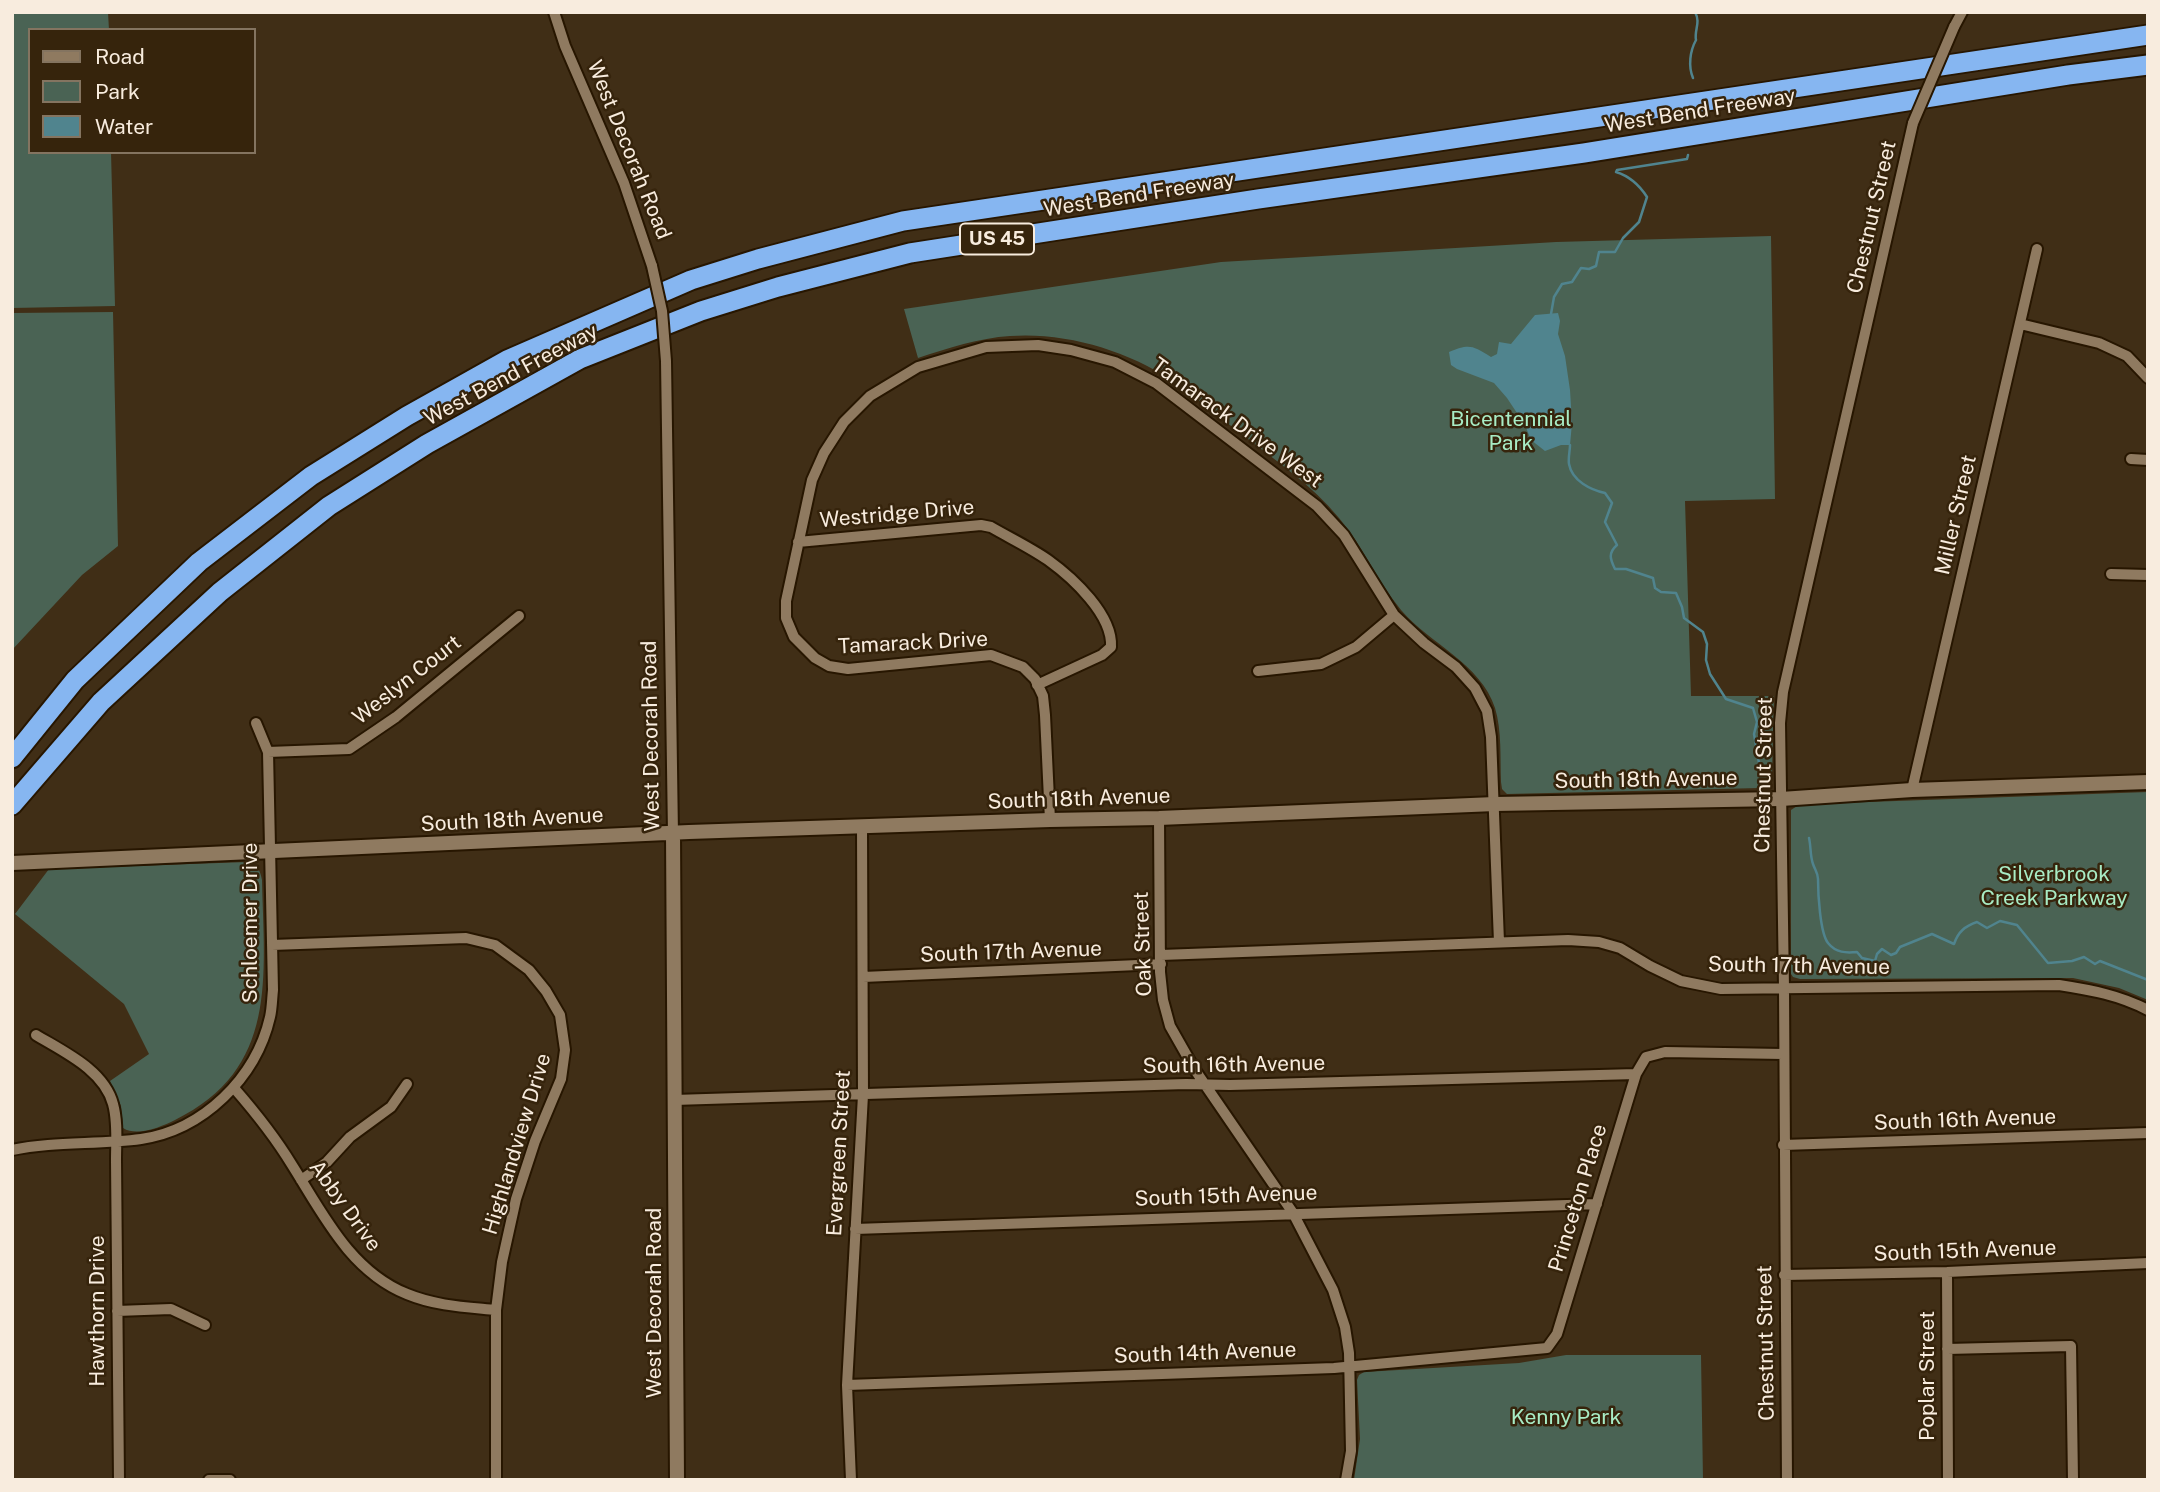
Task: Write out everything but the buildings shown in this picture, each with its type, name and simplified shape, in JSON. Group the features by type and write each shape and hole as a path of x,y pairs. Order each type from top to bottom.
{"highway":[{"name":"West Bend Freeway","path":"12,758 75,680 199,562 311,476 407,416 507,359 691,280 758,259 903,221 2148,35"},
{"name":"West Bend Freeway","path":"12,806 101,702 220,592 329,506 427,444 580,359 701,311 779,287 910,253 1584,153 2068,75 2148,65"}],"street":[{"name":"West Decorah Road","path":"554,12 565,46 624,183 652,266 662,311 666,361 673,834 677,1480"},
{"name":"Chestnut Street","path":"1787,1480 1780,723 1783,692 1913,123 1962,12"},
{"name":"Miller Street","path":"1912,790 2038,249"},
{"path":"2020,324 2099,343 2126,356 2148,378"},
{"name":"Tamarack Drive West","path":"797,542 812,480 824,453 844,422 870,396 918,367 986,347 1038,345 1071,350 1115,362 1156,383 1317,506 1344,535 1394,615 1424,643 1456,667 1475,688 1487,711 1491,737 1499,942"},
{"path":"2131,459 2148,460"},
{"name":"Westridge Drive","path":"797,542 981,525 991,527 1049,561 1094,603 1111,636 1111,647 1102,655 1037,685"},
{"name":"Tamarack Drive","path":"797,542 786,601 786,618 794,637 829,666 848,669 991,655 1023,667 1035,679 1037,685"},
{"path":"2111,574 2148,575"},
{"path":"1258,671 1321,664 1356,647 1394,615"},
{"name":"Weslyn Court","path":"268,752 349,749 396,717 519,616"},
{"path":"1037,685 1045,715 1050,820"},
{"name":"Schloemer Drive","path":"12,1150 144,1139 169,1133 192,1122 214,1106 234,1088 251,1063 270,1017 273,990 268,752 256,723"},
{"name":"South 18th Avenue","path":"12,863 673,834 1495,804 1781,799 1912,790 2148,782"},
{"name":"Oak Street","path":"1159,818 1163,1000 1170,1026 1195,1070 1293,1213 1333,1290 1345,1327 1350,1367 1351,1451 1346,1480"},
{"name":"Evergreen Street","path":"851,1480 846,1385 863,1095 862,828"},
{"name":"Highlandview Drive","path":"272,944 466,938 495,945 529,970 560,1015 565,1050 561,1079 535,1141 516,1199 502,1262 496,1310 496,1480"},
{"name":"South 17th Avenue","path":"863,977 1161,959 1568,940 1599,942 1620,948 1681,981 1721,989 2059,985 2095,990 2128,999 2148,1010"},
{"name":"Hawthorn Drive","path":"36,1035 85,1066 105,1086 114,1107 119,1480"},
{"path":"1636,1074 1646,1057 1665,1052 1783,1054"},
{"name":"South 16th Avenue","path":"674,1100 1636,1074"},
{"name":"Princeton Place","path":"1557,1334 1636,1074"},
{"path":"301,1180 327,1162 350,1137 391,1107 407,1084"},
{"name":"Abby Drive","path":"234,1088 261,1119 332,1228 357,1261 382,1282 408,1295 443,1305 496,1310"},
{"name":"South 16th Avenue","path":"1783,1145 2148,1133"},
{"name":"South 15th Avenue","path":"855,1229 1597,1204"},
{"name":"South 15th Avenue","path":"1784,1275 1947,1272 2148,1263"},
{"name":"Poplar Street","path":"1947,1272 1948,1480"},
{"path":"117,1311 171,1309 205,1325"},
{"name":"South 14th Avenue","path":"846,1385 1350,1367 1547,1348 1557,1334"},
{"path":"1947,1349 2071,1346 2073,1480"},
{"path":"209,1480 230,1480"}],"green space":[{"path":"12,12 108,12 109,28 28,28 28,154 111,154 115,306 12,308"},
{"name":"Bicentennial Park","path":"1771,236 1775,499 1685,501 1691,696 1774,696 1772,774 1768,785 1760,788 1507,794 1502,789 1501,782 1497,717 1488,693 1467,667 1401,610 1348,529 1317,495 1293,474 1180,387 1135,360 1073,340 1031,336 987,339 918,358 904,309 1221,262 1556,242"},
{"path":"113,312 118,546 82,575 12,650 12,313"},
{"name":"Silverbrook Creek Parkway","path":"2148,792 2148,1000 2119,988 2073,978 1800,979 1791,974 1791,810 1797,806"},
{"path":"247,862 258,868 262,880 264,951 258,1017 249,1047 233,1075 209,1099 175,1120 156,1128 129,1131 123,1128 121,1106 110,1081 149,1054 124,1004 15,914 49,869"},
{"name":"Kenny Park","path":"1566,1355 1701,1355 1703,1480 1354,1480 1360,1439 1357,1380 1364,1372 1519,1363"}],"water":[{"path":"1558,313 1558,334 1565,356 1570,390 1570,445 1561,445 1545,451 1531,440 1525,425 1494,383 1451,365 1449,352 1470,347 1491,357 1497,354 1499,342 1511,344 1535,315"}],"waterway":[{"path":"1693,78 1690,64 1696,40 1695,12"},
{"path":"1551,314 1554,297 1562,284 1572,282 1581,268 1596,266 1599,252 1615,252 1623,238 1639,222 1647,197 1634,182 1616,172 1617,170 1687,159 1688,155"},
{"path":"1570,445 1569,464 1574,475 1588,487 1605,493 1612,503 1605,522 1617,545 1611,556 1615,569 1626,569 1653,578 1655,588 1661,592 1676,593 1684,618 1703,632 1710,674 1726,699 1753,708 1757,722 1754,734 1759,763"},
{"path":"1809,838 1812,861 1818,877 1823,931 1828,943 1838,951 1857,952 1862,958 1875,961 1882,949 1891,955 1900,947 1932,934 1954,944 1960,933 1969,925 1977,922 1987,928 2000,921 2017,925 2048,963 2084,957 2095,964 2100,961 2148,980"}]}
